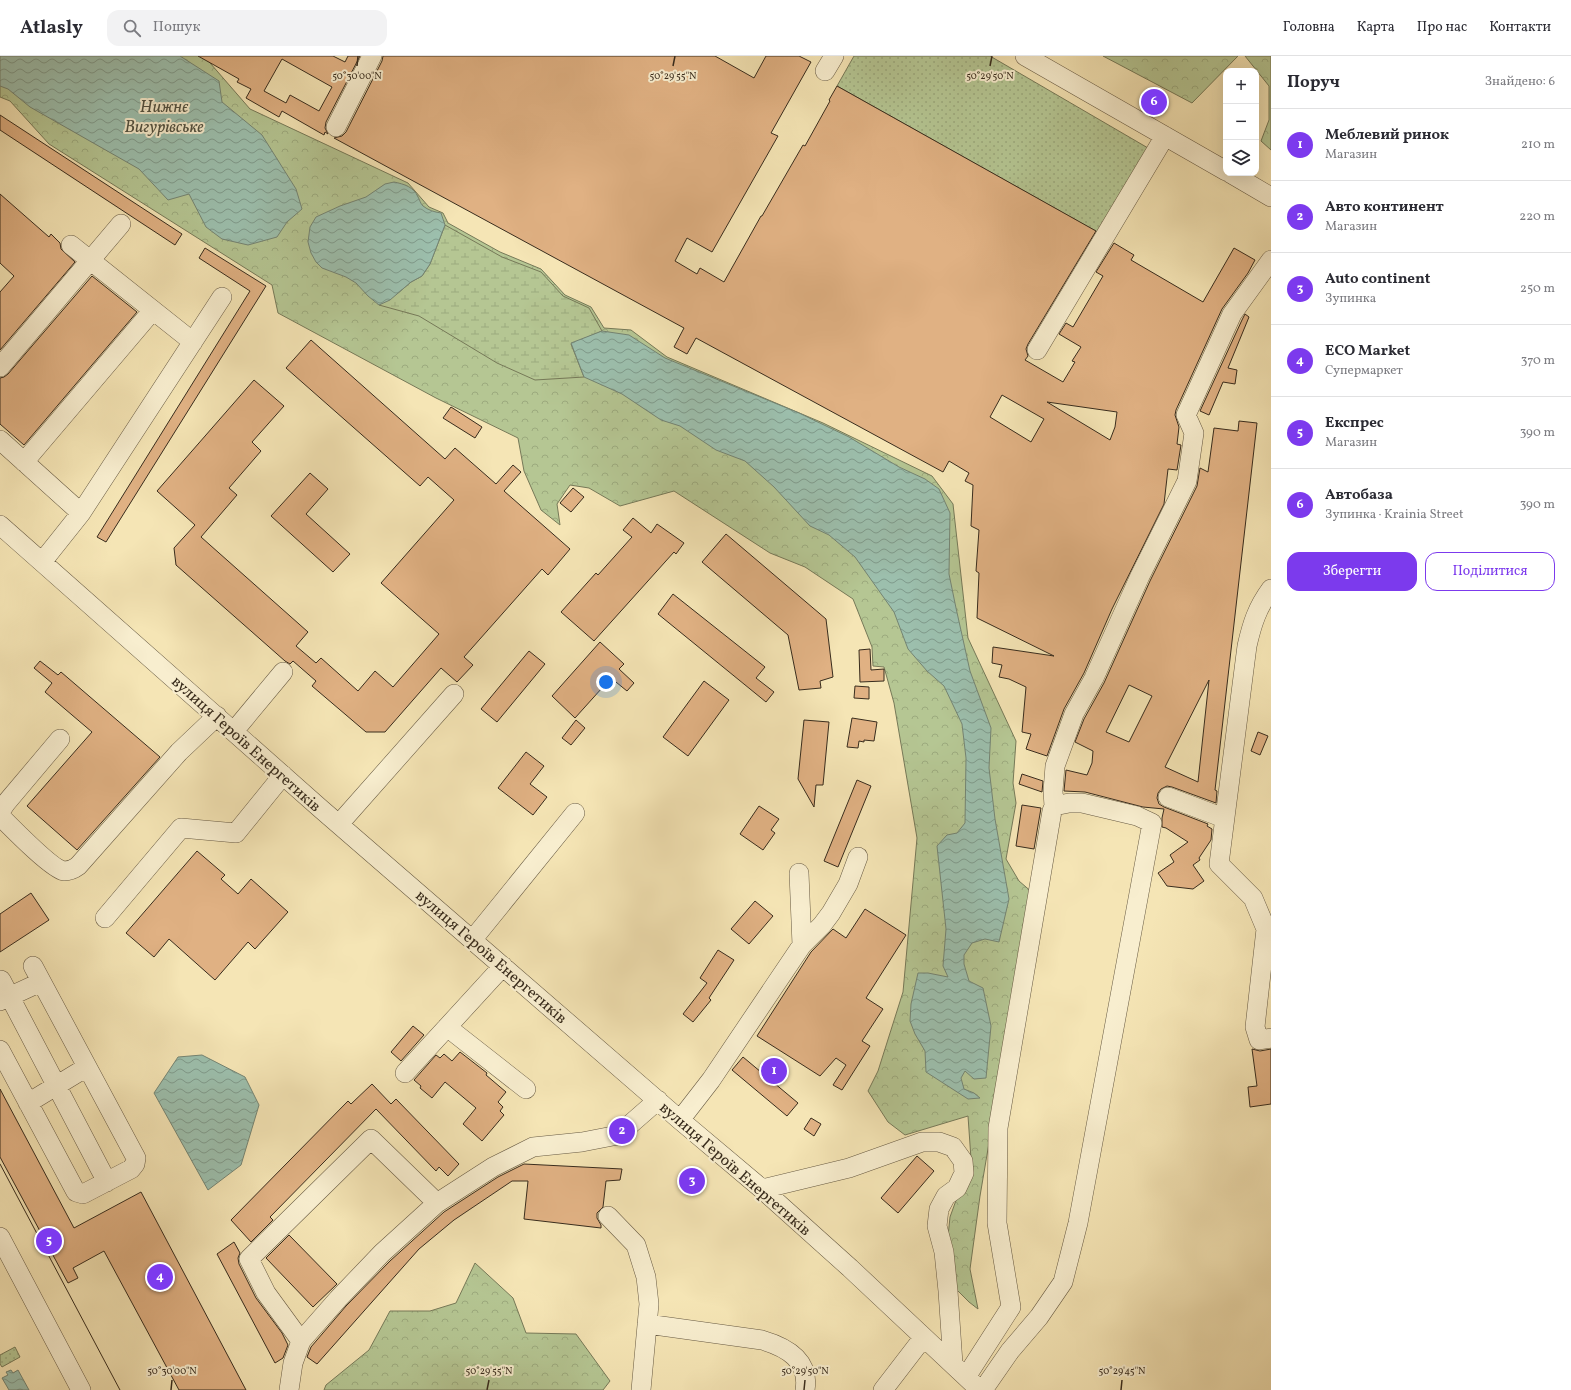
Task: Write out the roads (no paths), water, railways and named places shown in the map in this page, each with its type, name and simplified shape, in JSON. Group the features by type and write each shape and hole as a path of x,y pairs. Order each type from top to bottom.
{"street":[{"path":"336,128 372,56"},
{"path":"1025,56 1223,169"},
{"path":"1037,350 1166,136"},
{"path":"1235,176 1271,197"},
{"path":"0,367 121,224"},
{"path":"71,245 193,342"},
{"path":"966,1377 1011,1307 997,1223 998,1128 1054,806 1053,791 1055,766 1074,714 1094,678 1140,576 1187,481 1194,433 1186,415 1232,314 1271,260"},
{"path":"42,562 81,513 222,297"},
{"path":"24,462 153,310"},
{"path":"0,440 81,513"},
{"name":"вулиця Героїв Енергетиків","path":"0,525 339,824 680,1120 762,1189 850,1268 980,1390"},
{"path":"1271,589 1262,602 1253,620 1247,646 1218,864 1253,898 1266,929 1255,1027 1259,1040 1271,1038"},
{"path":"234,731 283,672"},
{"path":"339,824 454,694"},
{"path":"60,738 0,812 2,818 51,864 63,871 72,870 78,866 179,752 217,716"},
{"path":"104,918 181,828 236,833 283,775"},
{"path":"1168,797 1224,818"},
{"path":"983,1390 1010,1351 1039,1317 1063,1282 1078,1223 1152,823 1137,816 1082,803 1069,803 1054,806"},
{"path":"472,939 575,813"},
{"path":"680,1120 711,1080 802,945 822,925 831,913 848,884 858,857"},
{"path":"799,873 802,945"},
{"path":"405,1073 503,966"},
{"path":"0,1050 76,1192 83,1194 131,1169 135,1164 136,1158 37,974 5,999"},
{"path":"0,980 5,999 56,1086 107,1182"},
{"path":"447,1028 526,1089"},
{"path":"28,1103 87,1067"},
{"path":"289,1390 293,1364 301,1341 338,1299 382,1253 437,1203 493,1167 533,1147 582,1142 618,1135 658,1100"},
{"path":"301,1341 266,1292 249,1259 371,1139 437,1203"},
{"path":"762,1189 849,1168 922,1142 939,1142 953,1147 963,1162 964,1173 957,1188 946,1196 939,1209 937,1226 944,1252 948,1291 952,1364"},
{"path":"608,1216 636,1245 646,1277 649,1304 640,1390"},
{"path":"2,1246 81,1390"},
{"path":"647,1324 762,1340 779,1345 796,1356 804,1372 805,1390"},
{"path":"883,1390 923,1338"}],"water":[{"name":"Нижнє Вигурівське","path":"0,56 180,56 219,81 222,102 262,135 296,189 302,209 287,222 277,237 248,245 222,239 206,227 189,194 168,200 139,169 30,107 8,89 0,86"},
{"path":"394,182 411,188 421,204 427,209 441,213 445,225 430,264 422,276 411,282 390,300 379,305 356,283 346,277 322,268 316,262 311,253 308,242 310,227 316,217 340,206 366,197 385,184"},
{"path":"602,331 629,335 665,358 799,413 849,437 899,467 925,479 939,489 950,513 949,574 956,608 970,671 991,728 989,768 995,819 1009,899 999,942 985,939 972,943 964,955 964,964 969,981 983,988 991,1026 986,1078 974,1079 965,1071 961,1078 964,1089 974,1093 980,1098 968,1099 926,1072 925,1051 915,1034 910,1021 911,1004 918,973 928,973 948,977 943,966 946,929 937,846 947,835 957,833 965,823 966,758 962,724 944,686 927,671 908,649 894,612 855,557 829,535 810,526 774,487 745,461 716,450 680,426 661,420 622,394 584,377 571,343"},
{"path":"202,1055 245,1077 259,1105 241,1165 208,1190 154,1093 178,1057"},
{"path":"11,1370 13,1373 18,1370 29,1390 9,1390 2,1378 8,1375 6,1372"}],"tram line":[{"path":"0,1164 120,1390"}],"place":[{"name":"Автобаза","path":"1154,102"},
{"name":"Меблевий ринок","path":"774,1071"},
{"name":"Авто континент","path":"622,1131"},
{"name":"Auto continent","path":"692,1181"},
{"name":"Експрес","path":"49,1241"},
{"name":"ECO Market","path":"160,1277"}]}
